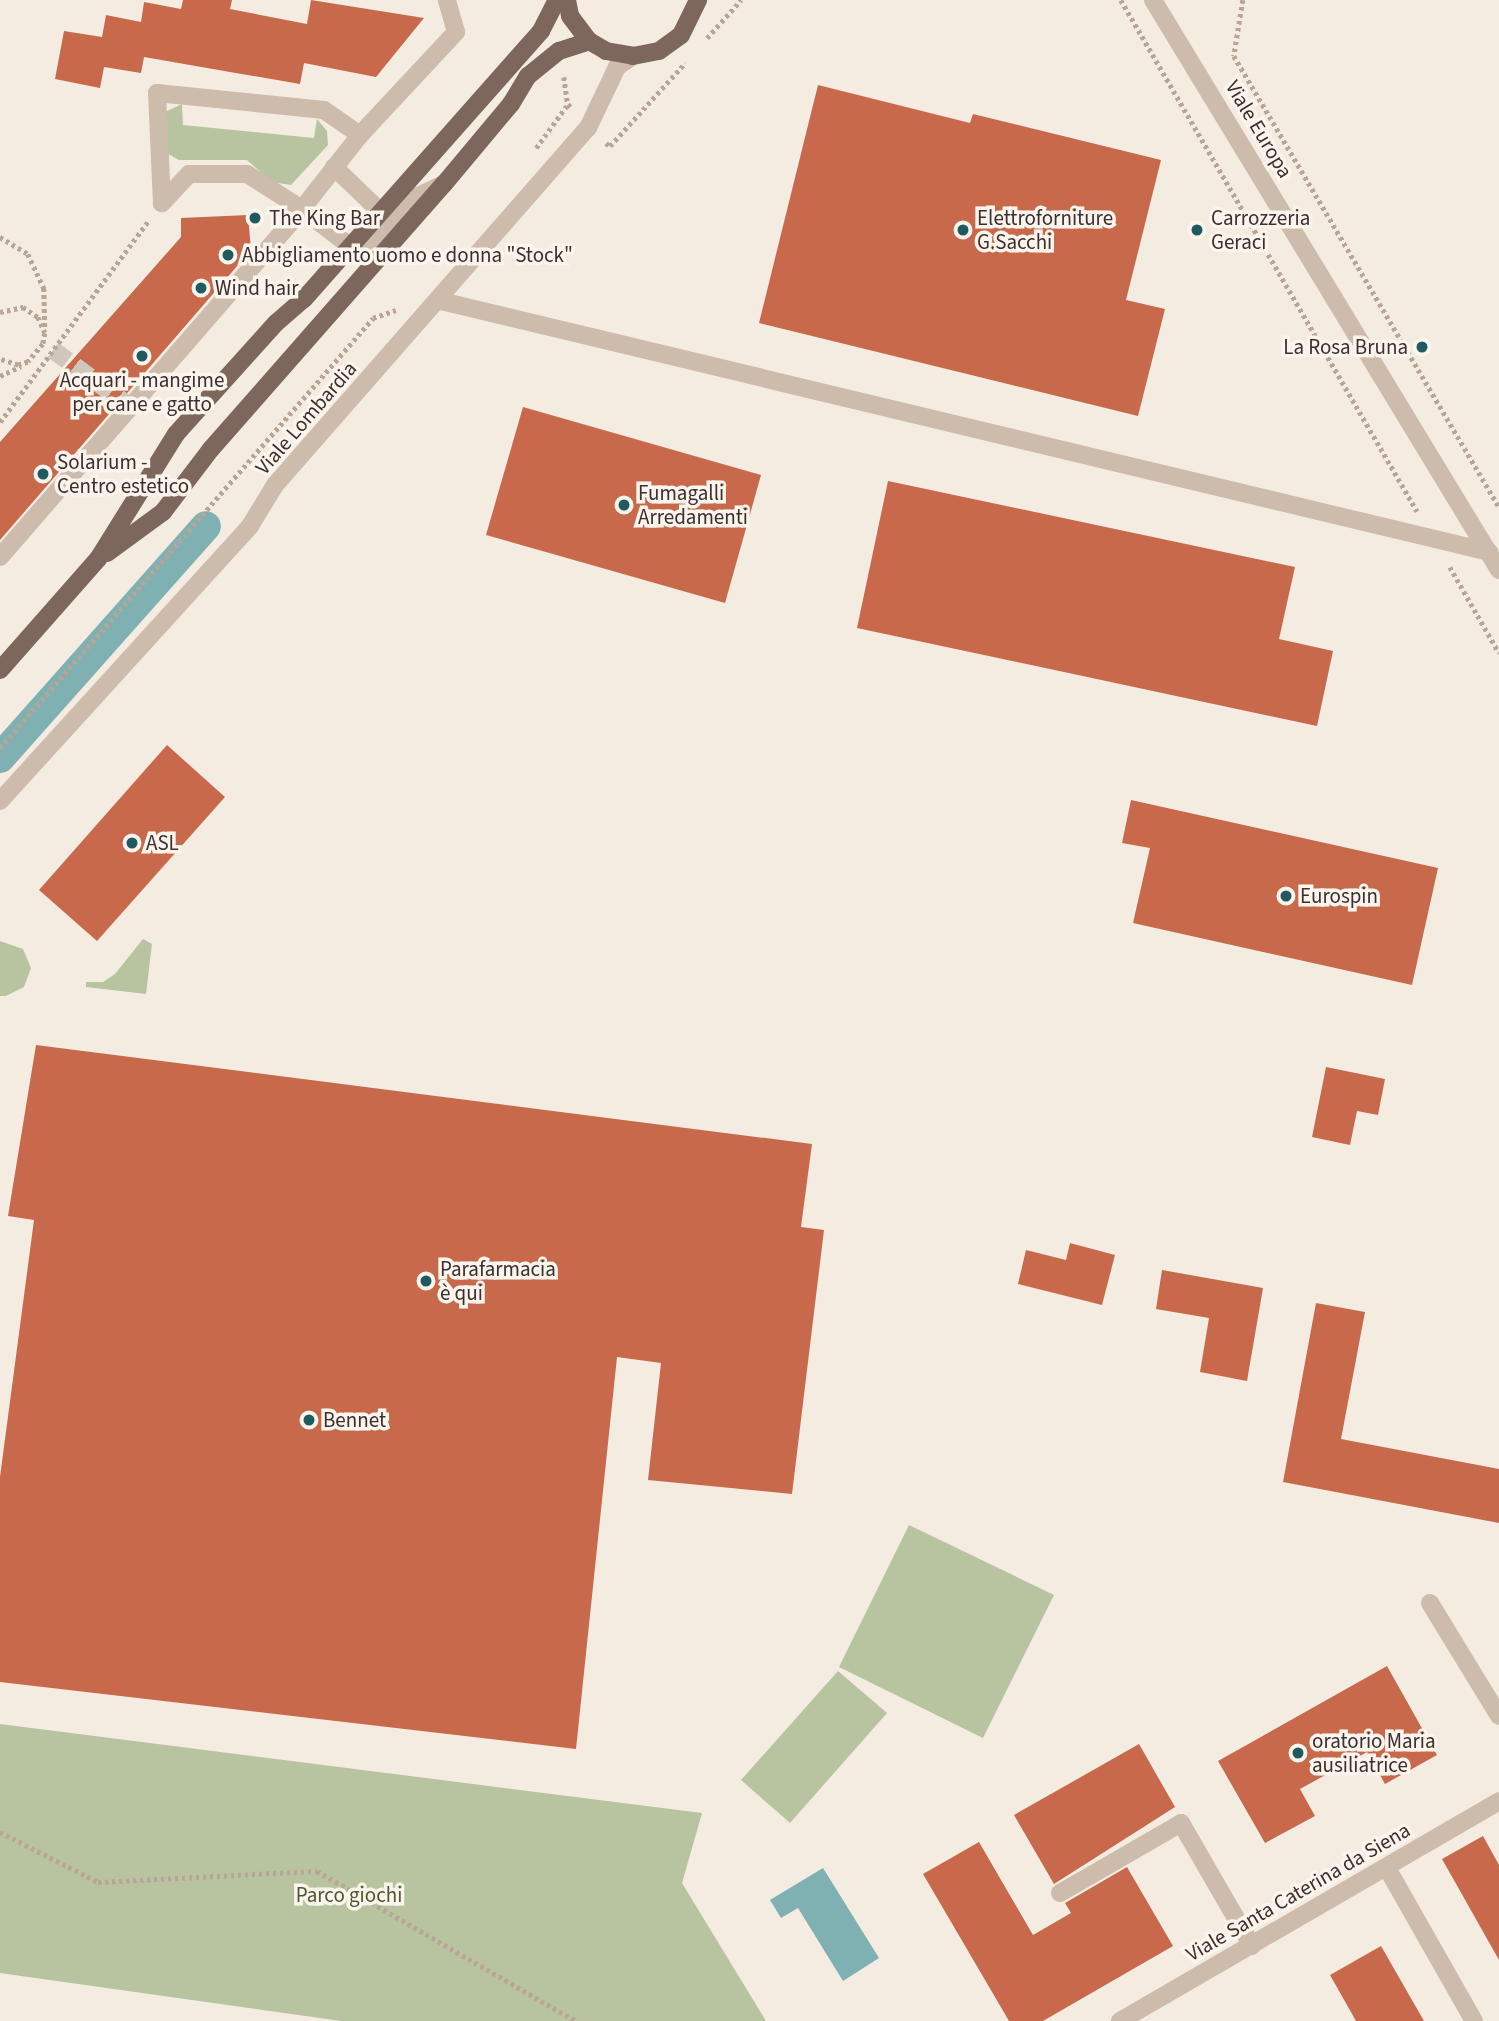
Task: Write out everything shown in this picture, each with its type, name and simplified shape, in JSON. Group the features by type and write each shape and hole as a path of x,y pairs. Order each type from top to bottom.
{"main road":[{"path":"0,670 98,559 176,434 351,247 541,31 557,0"},
{"path":"567,0 570,16 589,41 607,51 633,56 659,51 681,35 698,0"},
{"path":"98,559 163,512 211,449 511,104 528,76 559,51 589,41"}],"street":[{"path":"0,556 302,209 360,135 456,32 447,0"},
{"name":"Viale Europa","path":"1153,0 1499,570"},
{"name":"Viale Lombardia","path":"0,801 250,526 275,485 441,301 588,128 617,66 633,56"},
{"path":"162,203 158,93 324,110 360,135"},
{"path":"334,167 382,212"},
{"path":"162,203 189,174 247,174 302,209 351,247 383,235 408,201 444,184"},
{"path":"441,301 1489,552"},
{"path":"1430,1603 1499,1716"},
{"name":"Viale Santa Caterina da Siena","path":"1120,2021 1499,1801"},
{"path":"1060,1893 1181,1824 1252,1945"},
{"path":"1387,1868 1475,2021"}],"path":[{"path":"1121,0 1499,653"},
{"path":"1243,0 1234,56 1499,507"},
{"path":"0,422 162,203"},
{"path":"0,237 28,254 44,288 45,333 43,344 28,362 0,376"},
{"path":"0,312 23,307 38,317 45,333"},
{"path":"0,359 18,365 28,362"},
{"path":"0,1832 98,1882 317,1871 576,2021"}],"green space":[{"path":"182,104 183,125 314,138 317,119 327,131 328,145 291,185 272,182 247,160 179,160 166,153 165,112"},
{"path":"143,939 152,944 146,994 86,987 86,982 103,982 115,974"},
{"path":"0,941 23,949 31,968 24,987 6,996 0,996"},
{"path":"909,1525 1054,1595 983,1738 839,1667"},
{"path":"838,1671 887,1713 790,1823 741,1780"},
{"name":"Parco giochi","path":"0,1724 702,1813 682,1883 766,2021 341,2021 0,1973"}],"water":[{"path":"823,1868 879,1958 843,1981 798,1908 781,1918 770,1900"}],"building":[{"path":"183,0 232,0 230,9 307,24 311,0 424,18 376,77 304,63 300,84 144,57 141,73 104,67 100,88 55,79 64,31 102,37 106,15 141,22 144,2 181,9"},
{"name":"Elettroforniture G.Sacchi","path":"818,85 970,123 973,114 1161,160 1126,300 1165,309 1138,416 759,323"},
{"path":"248,215 251,250 0,540 0,442 181,237 181,218"},
{"name":"Fumagalli Arredamenti","path":"523,407 761,475 725,603 486,535"},
{"path":"888,481 1295,567 1279,639 1333,651 1317,726 857,628"},
{"name":"ASL","path":"167,745 225,797 97,941 39,890"},
{"name":"Eurospin","path":"1131,800 1438,868 1412,985 1133,923 1150,848 1122,843"},
{"name":"Bennet","path":"36,1045 812,1144 801,1227 824,1230 792,1494 648,1480 661,1363 617,1357 576,1749 0,1682 0,1477 34,1220 8,1216"},
{"path":"1326,1067 1385,1079 1378,1115 1357,1111 1350,1145 1312,1137"},
{"path":"1070,1243 1115,1255 1102,1305 1018,1284 1026,1250 1066,1260"},
{"path":"1162,1270 1263,1288 1247,1381 1200,1372 1209,1318 1156,1309"},
{"path":"1316,1303 1365,1312 1341,1439 1499,1469 1499,1523 1283,1482"},
{"name":"oratorio Maria ausiliatrice","path":"1387,1666 1437,1755 1385,1784 1367,1752 1300,1789 1315,1816 1265,1843 1218,1761"},
{"path":"1139,1744 1175,1807 1054,1884 1014,1815"},
{"path":"1483,1836 1499,1865 1499,1960 1442,1859"},
{"path":"979,1842 1033,1935 1071,1913 1065,1903 1127,1867 1173,1946 1043,2021 1009,2021 923,1874"},
{"path":"1381,1946 1424,2021 1356,2021 1330,1975"}],"waterway":[{"path":"0,758 206,526"}],"tunnel":[{"path":"53,350 128,405"}],"place":[{"name":"The King Bar","path":"255,218"},
{"name":"Elettroforniture G.Sacchi","path":"963,230"},
{"name":"Carrozzeria Geraci","path":"1197,230"},
{"name":"Abbigliamento uomo e donna \"Stock\"","path":"228,255"},
{"name":"Wind hair","path":"201,288"},
{"name":"La Rosa Bruna","path":"1422,347"},
{"name":"Acquari - mangime per cane e gatto","path":"142,356"},
{"name":"Solarium - Centro estetico","path":"43,474"},
{"name":"Fumagalli Arredamenti","path":"624,505"},
{"name":"ASL","path":"132,843"},
{"name":"Eurospin","path":"1286,896"},
{"name":"Parafarmacia è qui","path":"426,1281"},
{"name":"Bennet","path":"309,1420"},
{"name":"oratorio Maria ausiliatrice","path":"1298,1753"}]}
